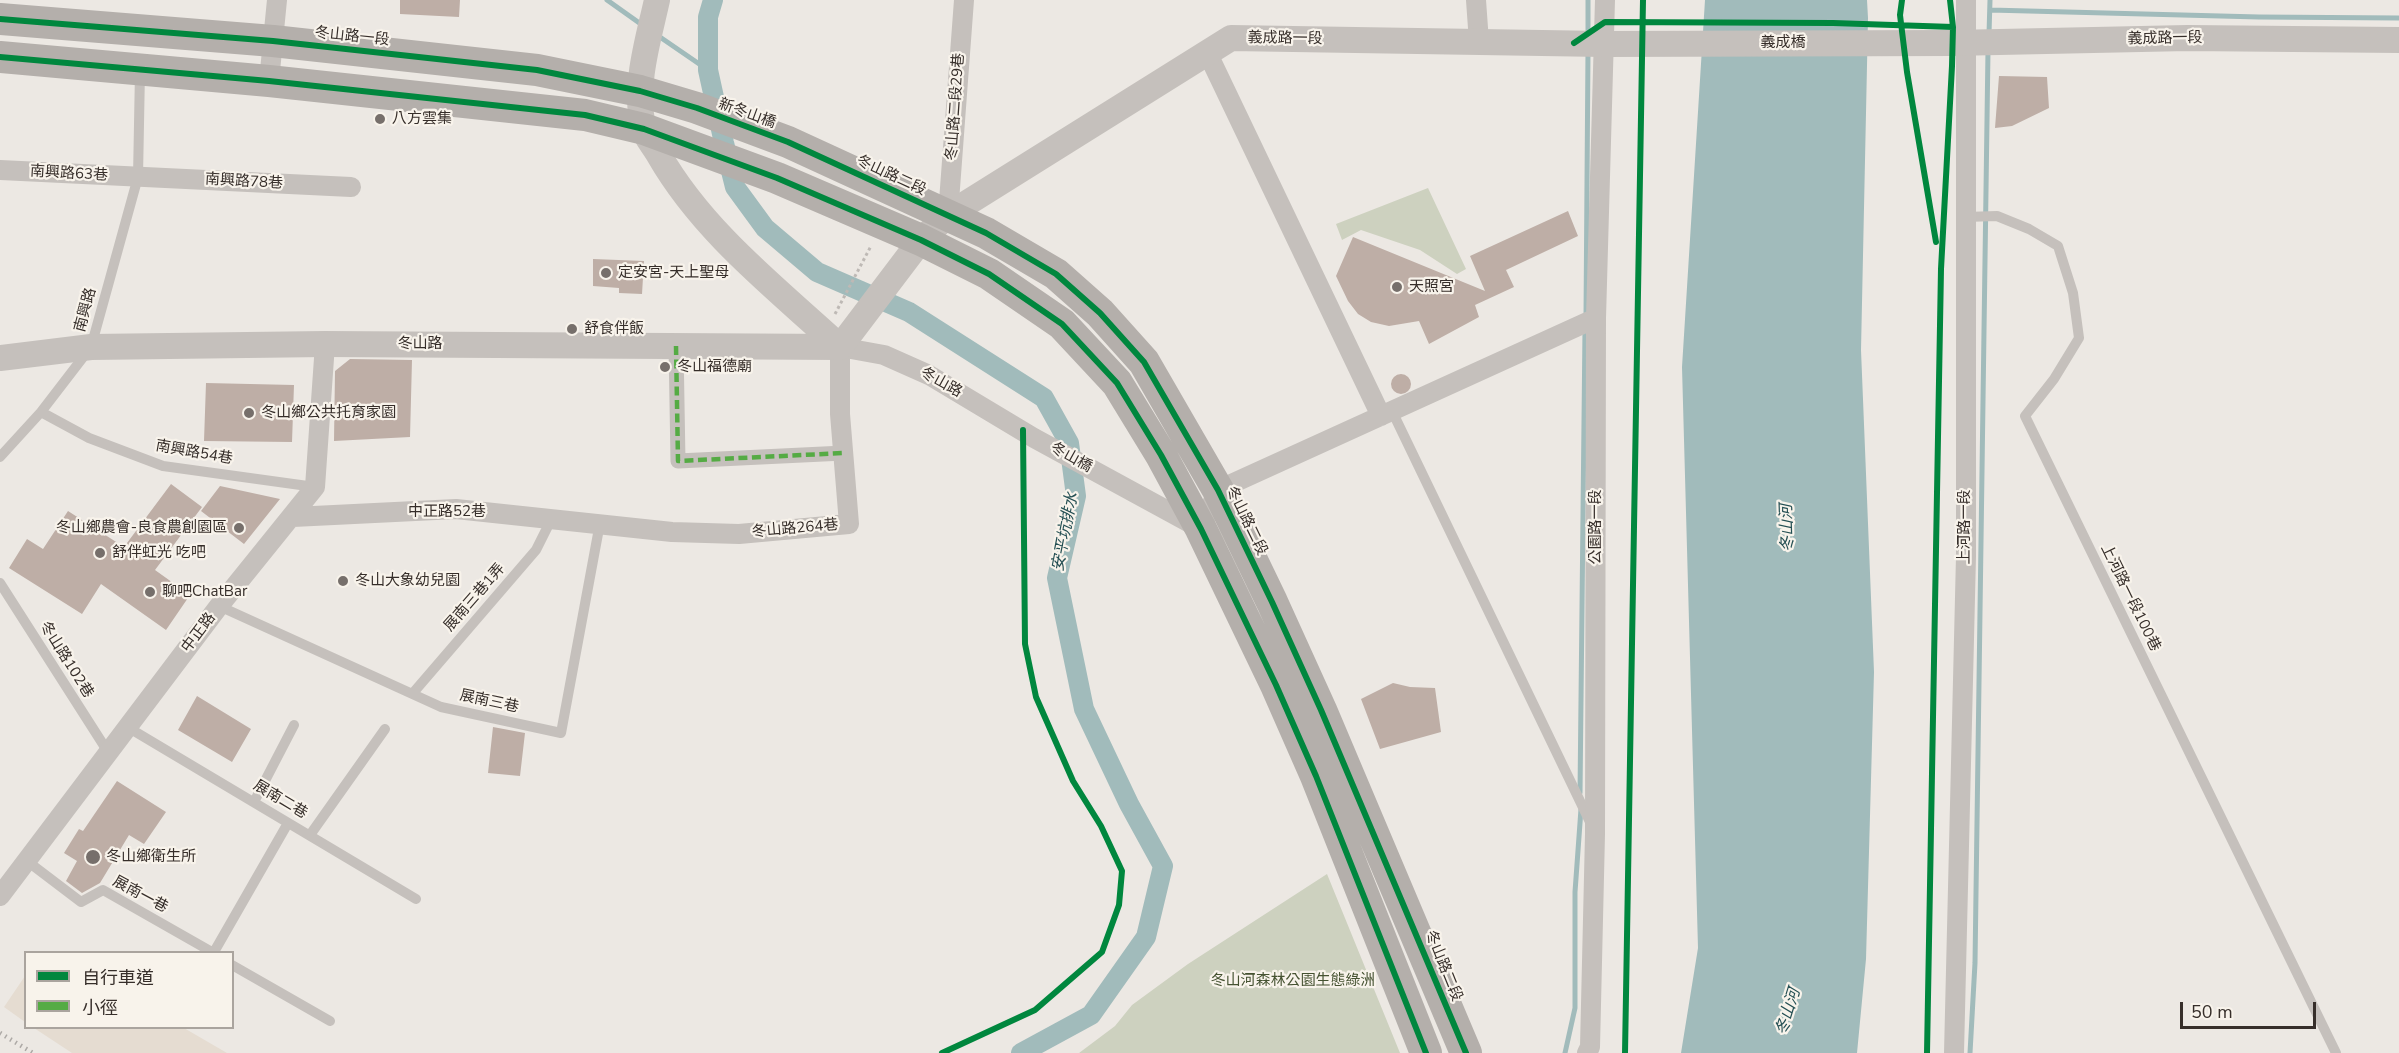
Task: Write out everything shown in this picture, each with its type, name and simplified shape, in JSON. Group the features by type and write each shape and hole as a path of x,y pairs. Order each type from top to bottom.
{"main road":[{"name":"冬山路一段","path":"0,19 273,41 641,79 697,108"},
{"path":"0,57 269,81 585,115 644,129 777,178 921,240 989,274 1062,324 1117,383 1161,455 1201,529 1276,685 1316,776 1426,1053"},
{"name":"新冬山橋","path":"697,108 788,142"},
{"name":"冬山路二段","path":"788,142 986,233 1056,274 1100,313 1144,362 1218,490 1272,602 1321,710 1466,1053"}],"street":[{"path":"269,81 276,0"},
{"path":"657,0 641,79 644,129 672,178 699,213 730,246 840,347 921,240 948,215"},
{"name":"冬山路二段29巷","path":"948,215 964,0"},
{"path":"1476,0 1479,42"},
{"name":"公園路一段","path":"1587,1053 1590,1047 1595,834 1596,318 1605,0"},
{"name":"上河路一段","path":"1954,1053 1966,556 1966,0"},
{"name":"義成路一段","path":"948,215 1231,38 1637,44"},
{"name":"義成路一段","path":"1930,43 2188,38 2399,40"},
{"name":"義成橋","path":"1637,44 1930,43"},
{"path":"1208,54 1386,413"},
{"name":"南興路63巷","path":"0,170 138,177"},
{"name":"南興路78巷","path":"138,177 351,187"},
{"path":"1201,529 1218,490 1596,318"},
{"path":"315,487 325,344"},
{"name":"冬山路","path":"0,358 92,347 325,344 840,347 884,355 929,375 1034,438"},
{"path":"676,346 678,461 844,453"},
{"name":"冬山路264巷","path":"600,523 672,532 739,534 849,524 840,414 840,347"},
{"name":"冬山橋","path":"1034,438 1201,529"},
{"name":"中正路","path":"0,896 219,606 315,487"},
{"name":"中正路52巷","path":"293,517 456,509 600,523"}],"lane":[{"name":"南興路","path":"0,457 41,412 92,347 138,177 140,70"},
{"name":"上河路一段100巷","path":"1965,217 1997,216 2029,229 2058,246 2073,293 2079,339 2054,379 2025,416 2336,1053"},
{"name":"南興路54巷","path":"41,412 89,438 163,466 315,487"},
{"path":"1386,413 1595,834"},
{"name":"展南三巷1弄","path":"413,693 536,550 552,518"},
{"name":"展南三巷","path":"219,606 441,707 561,733 600,523"},
{"name":"冬山路102巷","path":"0,583 108,752"},
{"path":"254,802 294,725"},
{"name":"展南二巷","path":"129,728 416,899"},
{"path":"310,835 385,729"},
{"path":"214,951 288,823"},
{"name":"展南一巷","path":"27,861 81,902 103,890 211,951"},
{"path":"234,965 330,1021"}],"path":[{"path":"834,315 868,251"}],"green space":[{"path":"1428,188 1466,269 1457,274 1420,250 1361,230 1342,240 1336,224"},
{"name":"冬山河森林公園生態綠洲","path":"1327,874 1400,1053 1079,1053 1115,1026 1132,1005 1188,964"}],"shaded area":[{"path":"24,977 24,1021 4,1007"},
{"path":"36,1029 186,1029 227,1053 72,1053"}],"water":[{"name":"冬山河","path":"1705,0 1867,0 1861,350 1874,672 1866,959 1857,1053 1681,1053 1698,948 1682,367"}],"building":[{"path":"400,0 460,0 459,17 400,14"},
{"path":"1999,76 2047,77 2049,108 2012,126 1995,128"},
{"path":"1568,211 1578,236 1506,270 1514,287 1475,305 1479,317 1429,344 1419,321 1389,326 1371,322 1358,314 1348,301 1336,276 1353,237 1485,291 1470,256"},
{"path":"593,259 644,261 642,294 619,293 619,288 593,286"},
{"path":"350,359 412,360 410,437 334,441 335,371"},
{"path":"1401,374 1408,377 1411,384 1408,391 1401,394 1394,391 1391,384 1394,377"},
{"name":"冬山鄉公共托育家園","path":"206,383 294,385 292,442 204,441"},
{"path":"171,484 202,507 155,570 190,595 166,630 101,584 82,614 9,568 27,539 43,549 68,511 124,547"},
{"name":"冬山鄉農會-良食農創園區","path":"220,486 280,499 244,544 201,511"},
{"path":"1393,683 1410,687 1435,688 1441,732 1380,749 1361,699"},
{"path":"197,696 251,729 232,762 178,730"},
{"path":"493,727 525,733 520,776 488,773"},
{"path":"117,781 166,812 144,844 129,835 100,883 82,893 66,881 77,861 64,853 79,829 83,831"}],"waterway":[{"path":"607,0 645,27"},
{"name":"安平坑排水","path":"713,0 708,17 708,70 724,143 735,187 765,228 817,272 909,312 1044,398 1069,443 1076,496 1057,578 1084,709 1129,804 1163,866 1146,937 1091,1015 1021,1053"},
{"path":"1588,0 1588,37"},
{"path":"1989,34 1990,0"},
{"path":"1990,10 2399,18"},
{"path":"657,35 708,70"},
{"path":"1586,316 1588,50"},
{"path":"1970,1053 1975,963 1988,50"},
{"path":"1580,793 1585,329"},
{"path":"1565,1053 1575,1008 1575,892 1581,809"}],"railway":[{"path":"0,1033 33,1053"}],"marked path":[{"path":"676,346 678,461 844,453"}],"cycle path":[{"path":"1625,1053 1643,0"},
{"path":"1902,0 1900,15 1907,72 1936,242"},
{"path":"1927,1053 1941,269 1953,27 1950,0"},
{"path":"0,19 273,41 537,70 640,91 697,108 788,142 986,233 1056,274 1100,313 1144,362 1218,490 1321,710 1466,1053"},
{"path":"1574,43 1605,22 1833,23 1953,27"},
{"path":"0,57 269,81 585,115 644,129 777,178 921,240 989,274 1062,324 1117,383 1161,455 1201,529 1276,685 1316,776 1426,1053"},
{"path":"942,1053 1035,1010 1102,952 1119,905 1122,871 1101,826 1073,781 1036,697 1025,644 1023,430"}],"place":[{"name":"八方雲集","path":"380,119"},
{"name":"定安宮-天上聖母","path":"606,273"},
{"name":"天照宮","path":"1397,287"},
{"name":"舒食伴飯","path":"572,329"},
{"name":"冬山福德廟","path":"665,367"},
{"name":"冬山鄉公共托育家園","path":"249,413"},
{"name":"冬山鄉農會-良食農創園區","path":"239,528"},
{"name":"舒伴虹光 吃吧","path":"100,553"},
{"name":"冬山大象幼兒園","path":"343,581"},
{"name":"聊吧ChatBar","path":"150,592"},
{"name":"冬山鄉衛生所","path":"93,857"}]}
